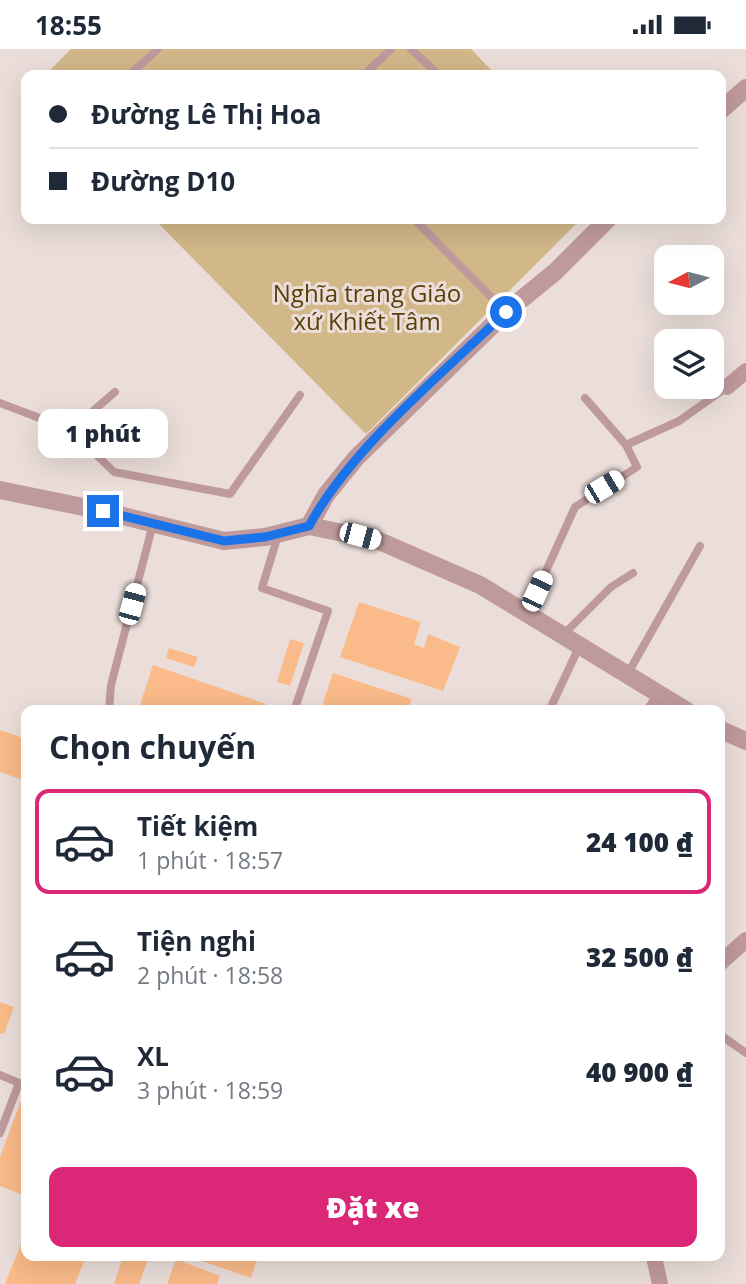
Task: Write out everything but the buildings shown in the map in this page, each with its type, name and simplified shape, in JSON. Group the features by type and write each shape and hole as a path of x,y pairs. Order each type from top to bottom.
{"street":[{"path":"726,106 746,88"},
{"path":"309,526 326,495 356,458 506,312 555,272 603,224"},
{"path":"727,387 746,371"},
{"path":"0,490 224,541 278,535 309,526 344,531 400,549 480,585 677,705"},
{"path":"655,705 662,696"},
{"path":"725,732 746,741"},
{"path":"725,959 746,940"},
{"path":"655,1261 660,1284"}],"lane":[{"path":"135,70 158,49"},
{"path":"369,70 391,49"},
{"path":"411,49 434,70"},
{"path":"419,224 506,312"},
{"path":"626,445 691,414 727,387"},
{"path":"71,430 115,392"},
{"path":"0,403 71,430 114,472 230,494 300,395"},
{"path":"526,615 575,507 637,467 626,445 585,398"},
{"path":"109,705 111,685 153,524"},
{"path":"278,535 262,588 328,611 296,705"},
{"path":"627,675 699,546"},
{"path":"562,636 611,587 633,573"},
{"path":"552,705 579,646"},
{"path":"725,1038 746,1053"},
{"path":"0,1075 19,1083 0,1133"}],"green space":[{"path":"71,49 471,49 491,70 50,70"},
{"name":"Nghĩa trang Giáo xứ Khiết Tâm","path":"159,224 576,224 366,434"}],"route":[{"path":"103,511 224,541 245,541 309,526 326,495 356,458 506,312"}]}
